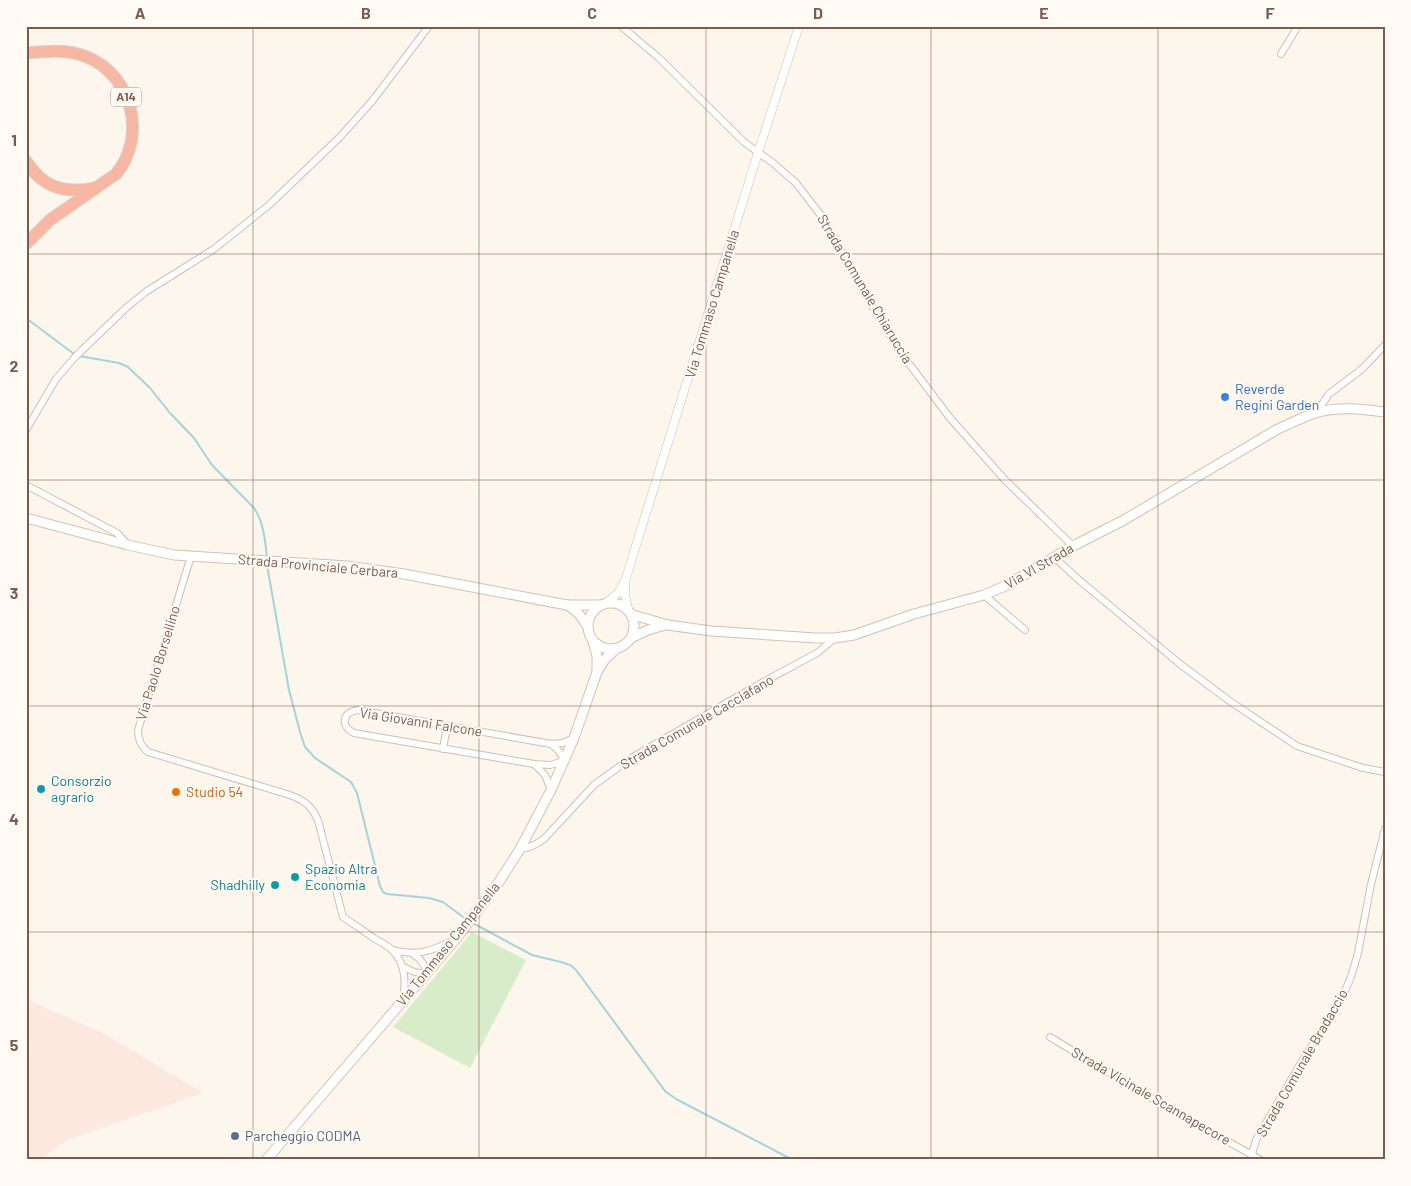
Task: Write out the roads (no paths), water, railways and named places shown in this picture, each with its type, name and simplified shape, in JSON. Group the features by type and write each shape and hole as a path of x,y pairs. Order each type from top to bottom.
{"highway":[{"name":"A14","path":"26,244 50,220 116,174 130,151 134,127 132,113 125,95 113,76 104,67 78,54 67,52 32,53"},
{"path":"26,161 37,175 56,187 76,190 96,188"}],"main road":[{"name":"Via VI Strada","path":"630,612 668,625 711,631 816,638 854,635 914,614 984,595 1005,586 1073,546 1124,520 1276,430 1316,413 1331,410 1357,409 1385,412"},
{"name":"Strada Provinciale Cerbara","path":"26,518 174,555 376,569 567,605 618,603 630,612"},
{"path":"603,604 592,611 588,627 589,634 593,640 604,648 616,649 624,645 631,638 635,627 630,612"},
{"path":"567,605 579,614 588,627"},
{"name":"Via VI Strada","path":"631,638 648,630 668,625"},
{"name":"Via Tommaso Campanella","path":"593,640 597,656 597,672"},
{"name":"Via Tommaso Campanella","path":"266,1160 456,939 499,882 520,849 551,790 574,738 597,672 605,659 616,649"}],"street":[{"path":"26,430 56,379 77,355 140,296 214,249 269,205 340,137 366,108 429,26"},
{"name":"Strada Comunale Chiaruccia","path":"621,26 659,58 744,142 796,183 823,218 898,349 950,418 1005,480 1073,546"},
{"name":"Via Tommaso Campanella","path":"603,604 618,593 625,582 799,26"},
{"path":"1281,54 1298,26"},
{"path":"1316,413 1329,394 1362,369 1385,345"},
{"path":"1329,394 1331,410"},
{"path":"26,485 118,533 128,545"},
{"name":"Via Paolo Borsellino","path":"191,556 138,730 138,740 143,748 148,752 299,798 312,808 318,820 343,917 391,949 413,954 427,951 456,939"},
{"path":"1055,558 1180,664 1231,702 1297,746 1363,768 1385,772"},
{"name":"Via Tommaso Campanella","path":"625,582 625,595 630,612"},
{"path":"984,595 1025,630"},
{"name":"Strada Comunale Cacciafano","path":"520,849 536,845 544,839 594,785 631,758 817,653 835,638"},
{"name":"Via Giovanni Falcone","path":"564,761 550,765 534,764 354,733 345,726 344,720 346,714 358,710 551,744 563,743 574,738"},
{"path":"443,749 447,726"},
{"path":"551,744 559,751 564,761"},
{"path":"534,764 545,775 551,790"},
{"name":"Strada Comunale Bradaccio","path":"1252,1154 1256,1140 1305,1056 1341,1000 1351,977 1385,829"},
{"name":"Via Paolo Borsellino","path":"391,949 402,966 405,977 402,1002"},
{"path":"402,966 419,974 427,973 420,958 413,954"},
{"name":"Strada Vicinale Scannapecore","path":"1050,1037 1168,1108 1261,1160"}],"waterway":[{"path":"26,318 74,354"},
{"path":"79,356 119,363 128,367 150,388 170,413 194,438 212,465 254,508 262,526 267,558"},
{"path":"267,565 289,690 305,747 315,758 351,782 357,793 383,892 429,898 443,902 467,920"},
{"path":"471,922 532,955 570,965 576,970 665,1091 676,1099 793,1160"}],"place":[{"name":"Reverde Regini Garden","path":"1225,397"},
{"name":"Consorzio agrario","path":"41,789"},
{"name":"Studio 54","path":"176,792"},
{"name":"Spazio Altra Economia","path":"295,877"},
{"name":"Shadhilly","path":"275,885"},
{"name":"Parcheggio CODMA","path":"235,1136"}]}
